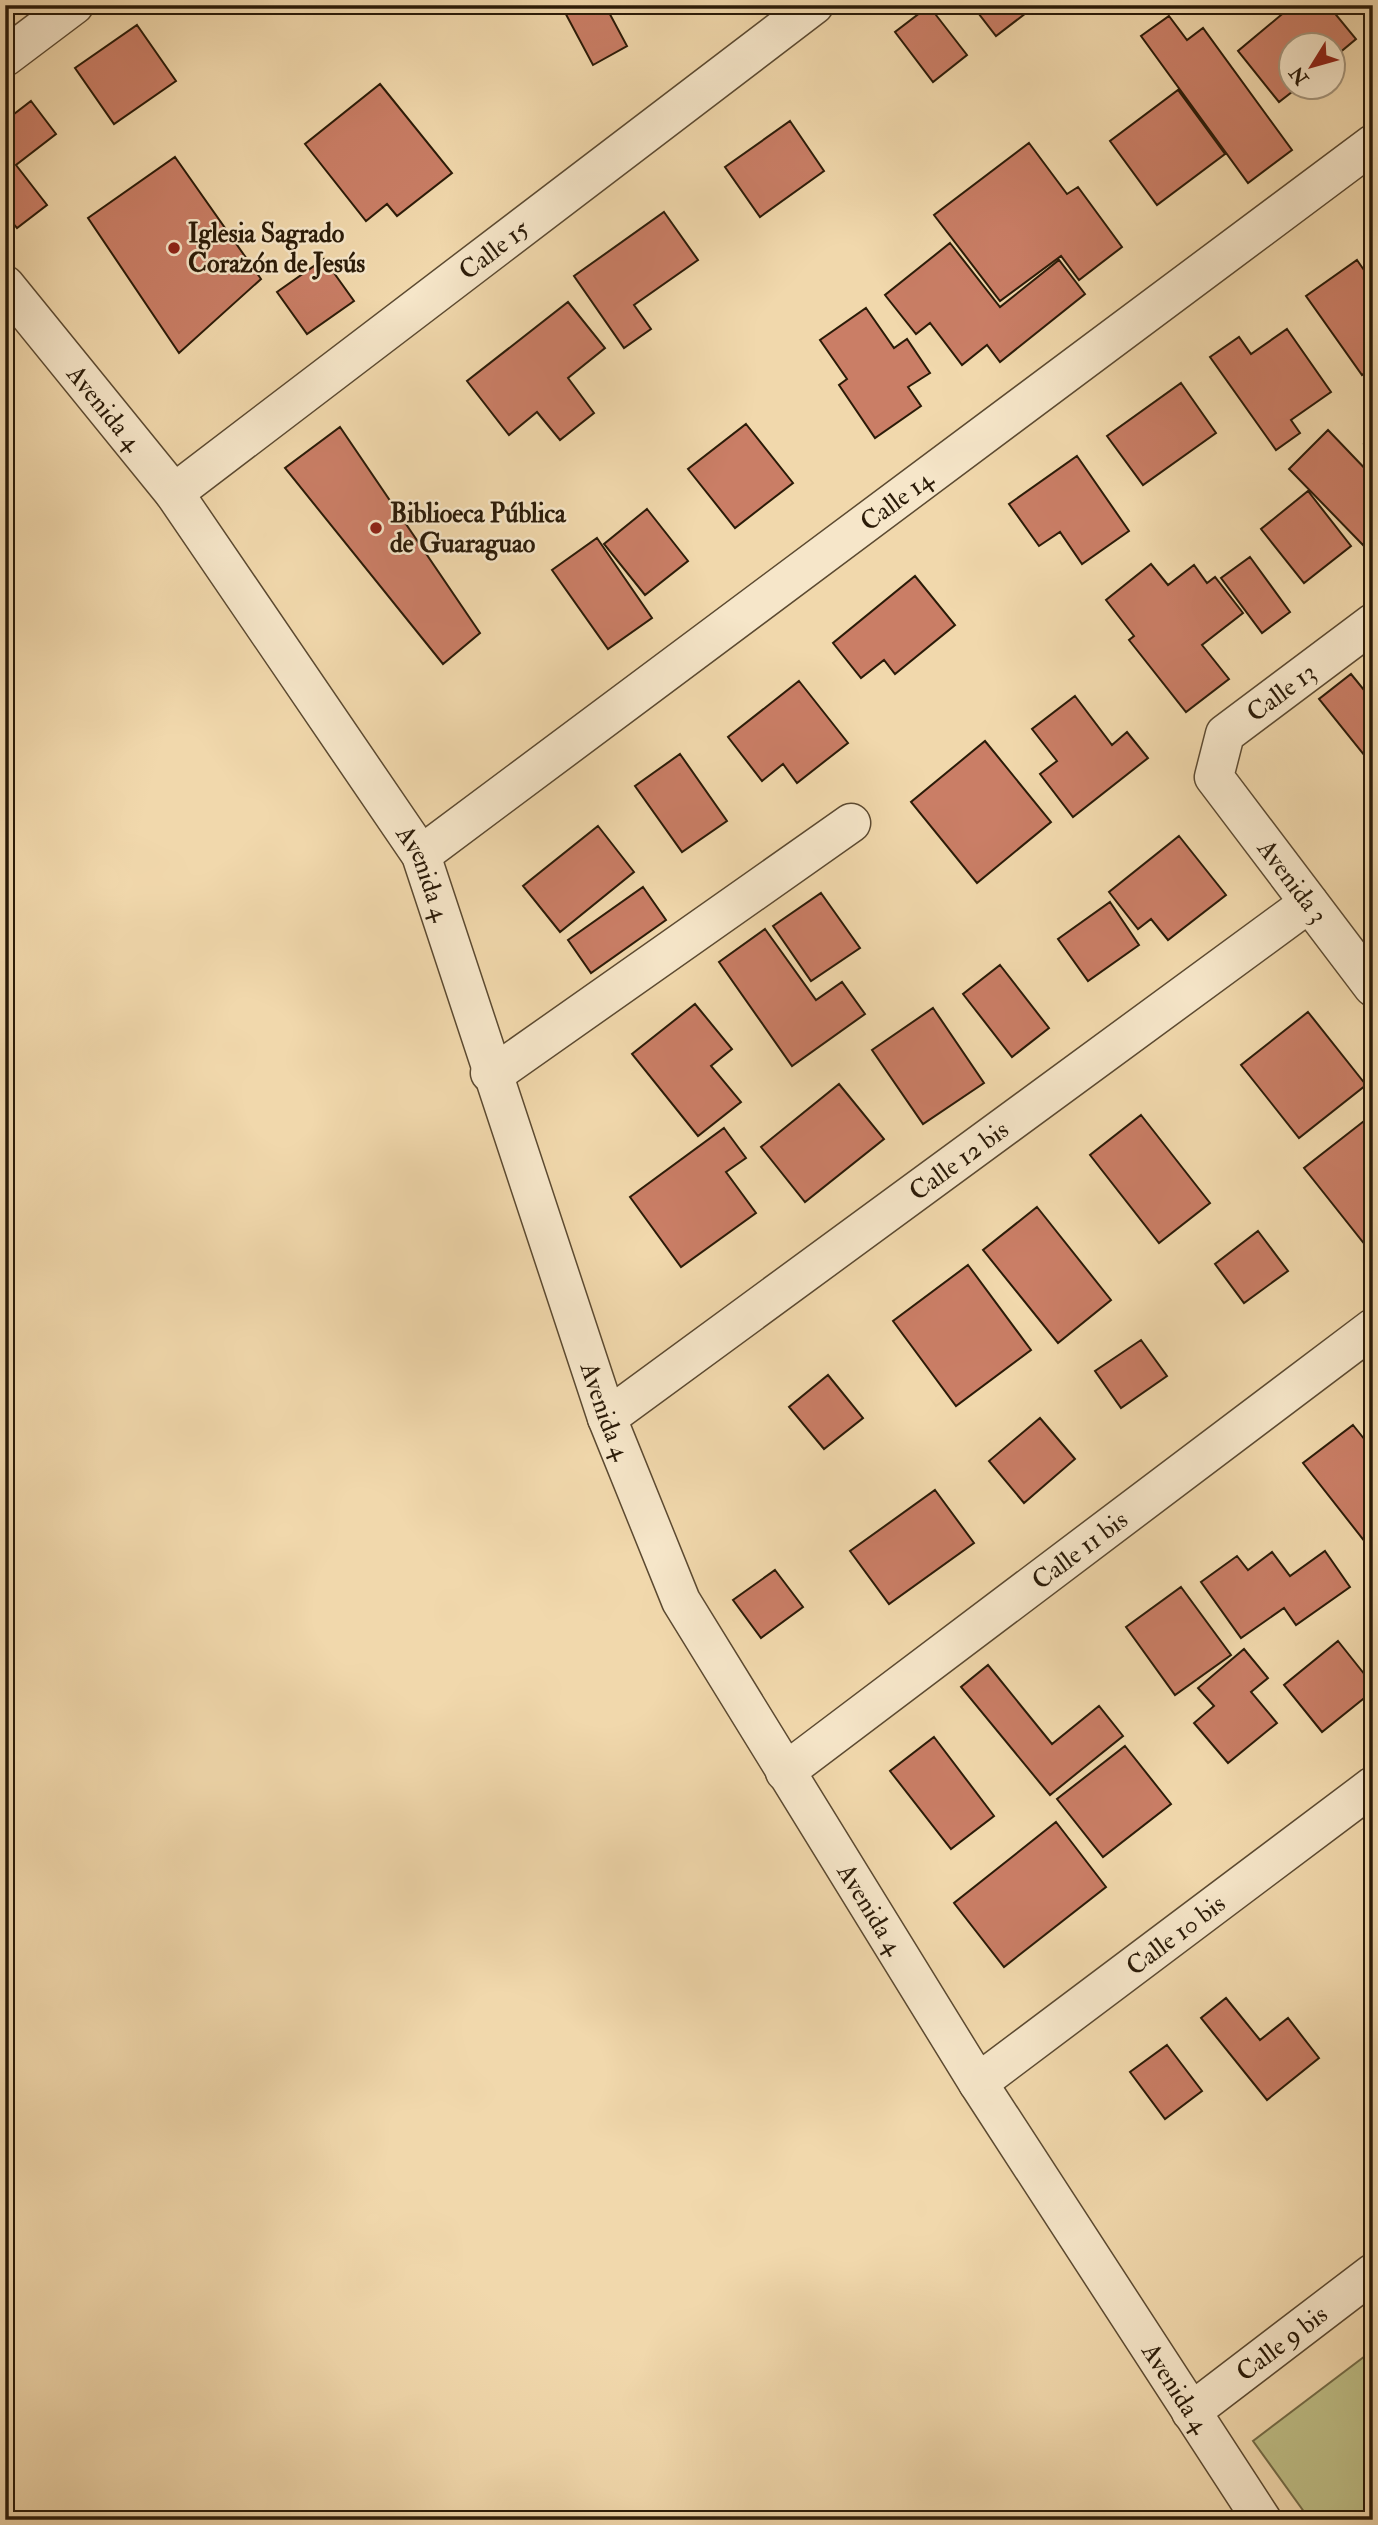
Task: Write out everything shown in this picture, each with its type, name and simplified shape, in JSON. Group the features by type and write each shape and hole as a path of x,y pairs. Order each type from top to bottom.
{"street":[{"path":"5,57 74,5"},
{"name":"Calle 15","path":"174,493 814,5"},
{"name":"Calle 14","path":"421,855 1373,144"},
{"name":"Avenida 4","path":"5,285 174,493 421,855 491,1074 607,1418 681,1601 978,2083 1262,2520"},
{"name":"Calle 13","path":"1214,777 1225,734 1373,623"},
{"name":"Avenida 3","path":"1214,777 1373,987"},
{"path":"491,1074 850,823"},
{"name":"Calle 12 bis","path":"607,1418 1309,903"},
{"name":"Calle 11 bis","path":"785,1772 1373,1328"},
{"name":"Calle 10 bis","path":"978,2083 1373,1786"},
{"name":"Calle 9 bis","path":"1191,2412 1373,2273"}],"green space":[{"path":"1373,2350 1373,2520 1310,2520 1253,2441"}],"building":[{"path":"561,5 605,5 627,46 593,65"},
{"path":"972,5 1020,5 1026,13 996,36"},
{"path":"1293,5 1328,5 1356,39 1346,47 1346,32 1276,32 1276,98 1238,51"},
{"path":"929,6 967,55 933,82 895,32"},
{"path":"1169,16 1187,40 1203,28 1292,150 1248,183 1141,36"},
{"path":"137,25 176,81 114,124 75,68"},
{"path":"380,84 452,173 397,216 387,204 366,221 305,144"},
{"path":"1178,90 1225,154 1157,205 1110,141"},
{"path":"31,101 56,134 16,165 47,205 17,228 5,213 5,121"},
{"path":"790,121 824,171 760,217 725,167"},
{"path":"1029,143 1067,194 1078,187 1122,247 1079,280 1061,256 1000,301 934,215"},
{"name":"Iglesia Sagrado Corazón de Jesús","path":"175,157 261,279 179,353 88,218"},
{"path":"664,212 698,260 634,305 651,329 624,348 574,276"},
{"path":"950,243 1000,307 1059,260 1085,294 1000,362 987,345 962,365 930,323 916,334 885,295"},
{"path":"324,259 354,301 307,334 277,292"},
{"path":"1357,260 1373,283 1373,367 1362,375 1306,296"},
{"path":"568,302 605,348 568,378 594,413 560,440 537,412 509,435 467,381"},
{"path":"866,308 894,348 907,339 930,373 908,387 921,406 875,438 839,385 847,379 820,340"},
{"path":"1287,329 1331,392 1291,420 1300,433 1276,450 1210,357 1239,337 1251,354"},
{"path":"1181,383 1216,433 1143,485 1107,436"},
{"path":"746,424 793,483 735,528 688,469"},
{"path":"340,427 480,633 443,664 285,468"},
{"path":"1328,430 1373,477 1373,535 1363,545 1289,469"},
{"path":"1373,438 1373,458 1364,444"},
{"path":"1077,456 1129,531 1082,564 1060,532 1039,546 1009,504"},
{"path":"1308,491 1351,546 1304,583 1261,529"},
{"path":"647,509 688,561 645,595 604,544"},
{"path":"597,538 652,618 608,649 552,570"},
{"path":"1250,557 1290,612 1262,633 1221,578"},
{"path":"1151,564 1168,585 1194,565 1207,583 1215,577 1243,613 1202,645 1229,679 1186,712 1129,640 1134,636 1106,600"},
{"path":"915,576 955,625 895,674 884,660 861,678 833,643"},
{"path":"1351,674 1373,701 1373,766 1319,699"},
{"path":"799,681 848,743 797,783 783,764 762,781 728,737"},
{"path":"1075,696 1112,745 1127,732 1148,758 1073,817 1040,774 1057,761 1032,729"},
{"path":"985,741 1051,822 977,883 911,802"},
{"path":"680,754 727,821 682,852 635,786"},
{"path":"598,826 634,872 560,932 523,886"},
{"path":"1179,836 1226,895 1168,940 1151,919 1138,929 1109,892"},
{"path":"643,887 666,920 591,973 568,940"},
{"path":"821,893 860,948 811,981 773,926"},
{"path":"1110,902 1139,945 1088,981 1058,939"},
{"path":"765,929 816,1000 842,982 865,1014 792,1066 719,962"},
{"path":"1000,965 1049,1028 1012,1057 963,994"},
{"path":"695,1004 732,1049 711,1066 741,1102 698,1136 632,1054"},
{"path":"933,1008 984,1083 923,1124 872,1050"},
{"path":"1308,1012 1366,1085 1299,1138 1241,1065"},
{"path":"839,1084 884,1139 805,1202 761,1147"},
{"path":"1373,1114 1373,1248 1370,1251 1304,1168"},
{"path":"1141,1115 1210,1203 1159,1243 1090,1155"},
{"path":"724,1128 746,1158 726,1172 756,1213 681,1267 630,1197"},
{"path":"1037,1207 1111,1300 1058,1343 983,1250"},
{"path":"1258,1231 1288,1271 1244,1303 1215,1264"},
{"path":"968,1265 1031,1350 956,1406 893,1321"},
{"path":"1141,1340 1167,1376 1121,1408 1095,1371"},
{"path":"828,1375 863,1418 824,1449 789,1407"},
{"path":"1040,1418 1075,1459 1024,1503 989,1461"},
{"path":"1353,1425 1373,1450 1373,1552 1303,1463"},
{"path":"935,1490 974,1543 889,1604 850,1551"},
{"path":"1325,1551 1350,1587 1296,1625 1284,1608 1241,1638 1201,1582 1237,1556 1248,1570 1272,1552 1290,1576"},
{"path":"775,1570 803,1607 761,1638 733,1600"},
{"path":"1181,1587 1231,1655 1175,1695 1126,1627"},
{"path":"1338,1641 1373,1685 1373,1691 1322,1732 1284,1685"},
{"path":"1244,1649 1268,1678 1251,1692 1277,1723 1228,1763 1194,1723 1214,1706 1198,1688"},
{"path":"988,1665 1052,1744 1099,1706 1123,1736 1050,1795 961,1687"},
{"path":"934,1737 994,1816 951,1849 890,1771"},
{"path":"1125,1746 1171,1804 1103,1857 1057,1799"},
{"path":"1056,1822 1106,1887 1004,1967 954,1903"},
{"path":"1226,1998 1260,2040 1288,2018 1319,2058 1267,2100 1201,2018"},
{"path":"1167,2045 1202,2091 1165,2119 1130,2072"}],"place":[{"name":"Iglesia Sagrado Corazón de Jesús","path":"174,248"},
{"name":"Biblioeca Pública de Guaraguao","path":"376,528"}]}
